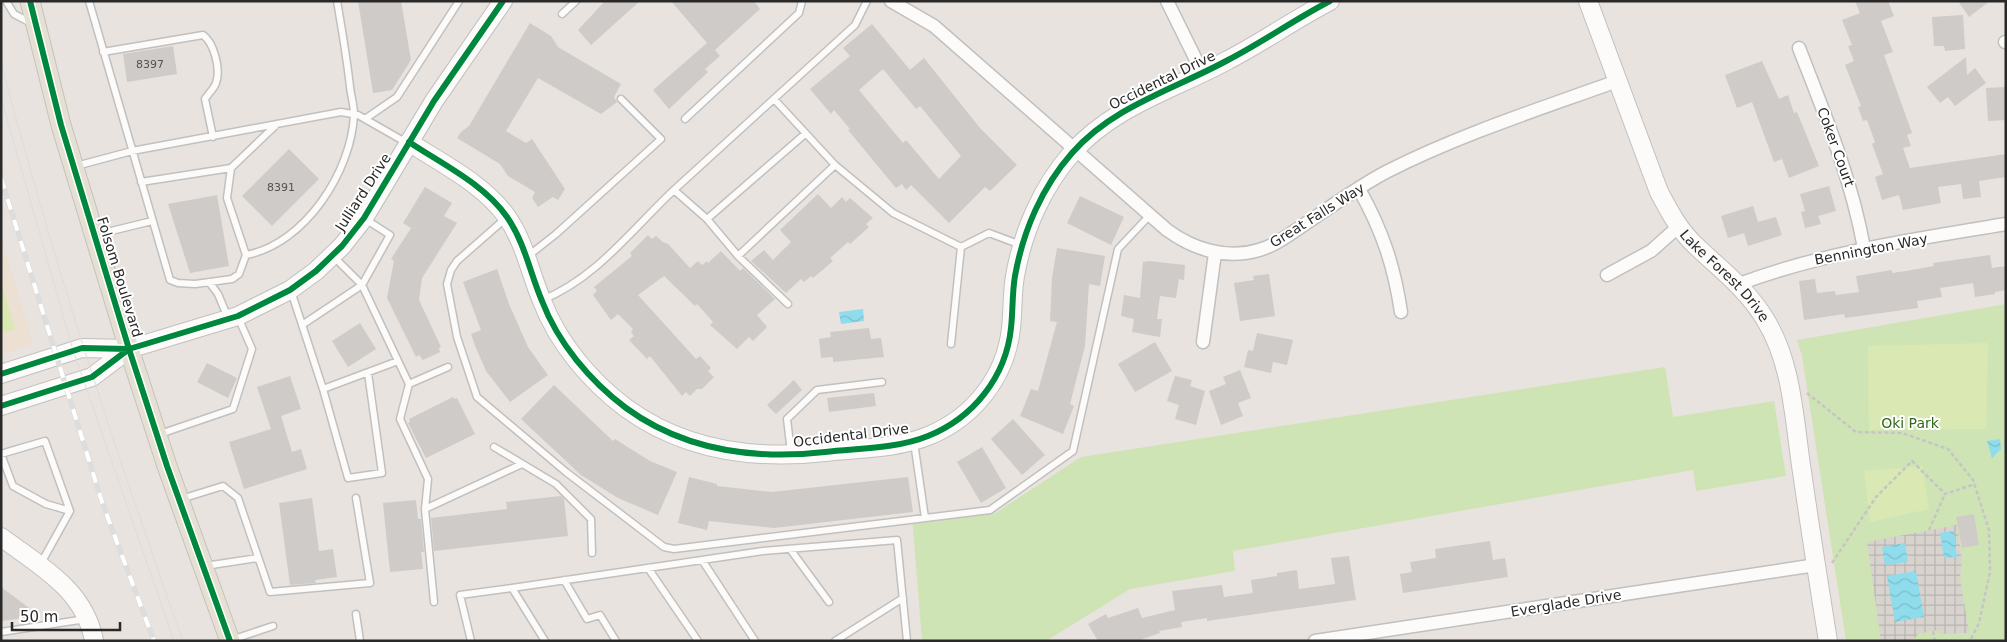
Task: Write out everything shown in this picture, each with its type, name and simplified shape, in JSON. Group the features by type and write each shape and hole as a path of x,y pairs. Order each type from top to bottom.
{"main road":[{"name":"Folsom Boulevard","path":"30,1 74,166 156,436 230,641"}],"street":[{"name":"Julliard Drive","path":"129,349 233,317 290,290 333,255 364,218 440,93 503,1"},
{"name":"Great Falls Way","path":"890,1 906,5 934,26 1181,240 1215,253 1238,254 1258,250 1277,243 1386,172 1428,152 1617,81"},
{"path":"1167,1 1203,74"},
{"name":"Occidental Drive","path":"409,143 479,188 507,217 527,257 541,300 565,344 578,362 608,394 640,418 684,439 718,450 750,455 791,456 914,441 936,432 963,416 976,404 993,382 1006,352 1011,330 1015,275 1022,245 1036,208 1049,184 1075,150 1094,131 1133,105 1203,74 1330,1"},
{"name":"Lake Forest Drive","path":"1588,1 1659,192 1678,227 1694,245 1739,284 1766,319 1784,364 1824,564 1828,641"},
{"name":"Coker Court","path":"1799,48 1846,171 1857,211 1864,248"},
{"path":"1359,189 1376,219 1388,248 1396,275 1401,312"},
{"name":"Bennington Way","path":"1739,284 1811,260 1864,248 2006,224"},
{"path":"1607,275 1650,250 1678,227"},
{"path":"1203,342 1215,253"},
{"path":"1,374 82,348 129,349"},
{"path":"1,406 92,377 129,349"},
{"path":"1,537 72,592 88,619 94,641"},
{"name":"Everglade Drive","path":"1315,641 1824,564"}],"lane":[{"path":"6,1 14,14 36,26"},
{"path":"89,1 170,280 178,284 209,282 232,279 239,274 246,255 227,198 231,168"},
{"path":"246,255 261,252 283,240 317,209 344,165 354,114 337,1"},
{"path":"365,119 397,97 459,1"},
{"path":"562,14 576,1"},
{"path":"685,119 800,13 802,1"},
{"path":"541,300 574,284 597,267 674,190 855,25 867,1"},
{"path":"103,52 204,35 210,40 218,74 216,84 205,99 213,137"},
{"path":"774,99 835,165 893,213 961,246"},
{"path":"527,257 556,234 661,139 621,100"},
{"path":"74,166 132,151 213,137 335,112 354,114 409,143"},
{"path":"141,182 231,168 277,124"},
{"path":"707,220 805,134"},
{"path":"738,256 835,165"},
{"path":"674,190 707,220 738,256 788,304"},
{"path":"507,217 457,261 451,270 447,284 457,337 477,397 566,472 664,547 674,550 990,510 1073,451 1118,249 1150,215"},
{"path":"302,325 362,285 390,236 364,218"},
{"path":"95,235 152,221"},
{"path":"961,246 989,233 1022,245"},
{"path":"951,344 961,246"},
{"path":"333,255 362,285 409,384 400,419 428,478 425,509 434,602"},
{"path":"156,436 233,409 252,349 209,282"},
{"path":"290,290 323,389 348,478 382,473 368,373"},
{"path":"323,389 398,361"},
{"path":"409,384 448,367"},
{"path":"791,456 788,419 817,390 882,382"},
{"path":"39,566 70,511 45,441 1,454 12,486 46,504 70,511"},
{"path":"914,441 925,518"},
{"path":"494,447 556,484 591,519 592,553"},
{"path":"425,509 522,464"},
{"path":"179,500 223,486 238,498 270,592 370,583 356,498"},
{"path":"471,641 460,595 702,560 790,549 897,540 907,641"},
{"path":"790,549 829,602"},
{"path":"203,567 258,558"},
{"path":"702,560 755,641"},
{"path":"648,568 698,641"},
{"path":"564,580 587,619 600,615 616,641"},
{"path":"512,588 545,641"},
{"path":"836,641 903,598"},
{"path":"356,614 360,641"},
{"path":"1,632 88,619"},
{"path":"230,641 273,626"}],"path":[{"path":"1808,393 1856,432 1902,433 1948,450 1975,484 1989,530 1990,572 1979,623 1970,641"},
{"path":"1824,564 1876,496 1912,461 1945,494"},
{"path":"1929,530 1945,494 1975,484"},
{"path":"1933,631 1935,641"}],"shaded area":[{"path":"1,236 33,344 1,355"},
{"path":"1957,525 1962,560 1960,577 1969,633 1939,634 1937,630 1918,634 1912,641 1881,641 1867,542"}],"green space":[{"path":"1,282 15,329 1,333"},
{"name":"Oki Park","path":"2006,304 2006,641 1846,641 1802,356 1797,340"},
{"path":"1988,343 1986,429 1869,430 1868,346"},
{"path":"1665,367 1673,417 1774,401 1786,476 1696,491 1693,470 1233,551 1235,571 1130,589 1046,641 922,641 912,516 994,514 1081,457"},
{"path":"1922,466 1929,509 1870,522 1864,471"}],"water":[{"path":"863,309 864,321 841,324 839,312"},
{"path":"2000,439 2001,449 1992,458 1987,441"},
{"path":"1954,531 1957,557 1944,558 1940,533"},
{"path":"1905,543 1908,562 1885,565 1882,547"},
{"path":"1916,571 1924,617 1895,622 1887,576"}],"building":[{"path":"358,1 401,1 411,60 392,90 373,93"},
{"path":"605,1 640,1 591,45 578,30"},
{"path":"671,1 754,1 760,9 715,50 720,56 705,69 708,72 669,109 653,90 707,43"},
{"path":"1855,1 1888,1 1894,16 1881,21 1893,52 1884,55 1912,133 1907,135 1911,146 1903,148 1910,168 2006,154 2006,177 1979,181 1981,197 1963,199 1961,184 1938,187 1941,203 1903,210 1899,195 1882,200 1875,177 1883,174 1872,144 1875,142 1867,120 1863,121 1858,107 1861,106 1845,65 1854,61 1848,46 1852,45 1842,20 1860,13"},
{"path":"1958,1 1990,1 1969,17"},
{"path":"1963,15 1965,49 1945,51 1944,46 1934,46 1932,17"},
{"path":"530,23 551,36 558,47 621,84 614,97 617,102 601,114 538,78 506,131 526,143 532,139 565,189 558,200 553,197 538,207 532,198 535,192 508,176 500,164 457,138 469,126"},
{"path":"872,24 910,70 924,58 980,128 1017,165 990,191 985,187 949,223 911,185 906,190 902,184 896,188 834,110 831,114 810,89 850,56 843,48","holes":["883,69 916,109 920,106 961,156 939,179 906,140 903,143 859,90"]},
{"path":"173,46 177,74 127,82 123,54"},
{"path":"1966,57 1967,75 1975,68 1986,83 1955,106 1948,97 1940,103 1927,87"},
{"path":"1762,61 1779,99 1788,95 1794,113 1797,112 1819,166 1789,178 1782,159 1774,162 1752,102 1737,108 1725,75"},
{"path":"2006,87 2006,120 1988,121 1986,88"},
{"path":"289,149 319,179 272,226 242,196"},
{"path":"1829,186 1836,211 1818,216 1821,224 1805,228 1801,212 1805,211 1800,194"},
{"path":"425,187 452,203 444,216 457,223 422,278 419,300 441,347 439,348 440,352 423,360 419,355 416,357 387,298 394,261 391,259 411,228 403,223"},
{"path":"818,194 831,208 842,197 846,202 850,198 873,218 866,224 869,227 830,258 833,261 813,278 811,276 804,282 801,279 786,293 751,261 764,250 773,260 791,242 780,230"},
{"path":"217,195 229,266 190,273 168,204"},
{"path":"1080,196 1124,217 1111,245 1067,223"},
{"path":"1753,206 1758,222 1776,217 1782,235 1748,246 1744,233 1728,238 1721,216"},
{"path":"648,235 652,239 656,236 668,244 690,268 698,261 702,265 707,261 708,263 721,251 740,271 743,268 775,299 757,315 767,327 753,341 749,337 737,349 710,325 713,322 697,304 695,306 664,276 638,295 696,359 700,356 711,368 708,371 714,377 702,389 697,389 690,396 686,392 682,396 650,356 647,359 629,340 634,336 631,332 633,329 618,314 611,320 593,295 597,291 594,287 632,256 630,253"},
{"path":"1057,248 1105,256 1100,286 1089,284 1085,346 1070,404 1074,406 1063,434 1020,416 1031,389 1038,391 1057,322 1050,321 1052,278"},
{"path":"1990,255 1992,268 2006,266 2006,290 1975,297 1973,283 1940,288 1942,297 1917,301 1918,308 1845,318 1844,314 1804,320 1799,281 1815,279 1817,293 1835,291 1836,295 1859,292 1856,276 1892,270 1892,273 1906,271 1934,266 1933,263"},
{"path":"1143,262 1185,265 1184,280 1179,279 1176,298 1160,296 1157,319 1162,319 1160,337 1132,332 1134,319 1121,316 1124,295 1140,298"},
{"path":"497,269 509,304 528,347 548,375 510,402 486,371 476,348 471,334 481,330 463,282"},
{"path":"1269,274 1275,316 1240,321 1234,283 1254,280 1253,276"},
{"path":"360,323 376,349 348,367 332,341"},
{"path":"869,328 871,339 881,338 884,357 833,362 833,357 821,358 819,339 831,337 830,332"},
{"path":"1257,333 1293,340 1287,365 1273,362 1271,373 1244,367 1248,350 1253,351"},
{"path":"1155,342 1172,371 1135,392 1118,364"},
{"path":"207,363 237,378 228,398 197,382"},
{"path":"1240,370 1251,398 1238,403 1243,416 1221,425 1209,391 1226,384 1223,377"},
{"path":"290,376 301,409 281,416 292,452 301,449 307,469 244,489 229,442 271,429 257,387"},
{"path":"1175,376 1192,380 1190,386 1205,391 1196,425 1175,419 1179,405 1167,401"},
{"path":"794,380 802,390 776,414 767,405"},
{"path":"554,385 613,441 615,439 650,461 677,472 658,515 618,498 581,475 521,419"},
{"path":"874,393 876,406 829,412 827,398"},
{"path":"453,397 457,398 475,434 426,458 408,423 410,422 409,419"},
{"path":"1013,419 1045,455 1022,475 991,439"},
{"path":"982,447 1006,488 981,503 957,462"},
{"path":"689,477 717,484 717,486 772,492 908,477 913,512 774,528 709,521 707,530 678,523"},
{"path":"561,496 564,499 568,536 434,551 431,518 507,509 506,502"},
{"path":"312,498 319,551 333,549 337,577 315,580 316,583 290,585 279,503"},
{"path":"416,500 418,519 421,519 424,552 421,552 423,569 390,572 383,503"},
{"path":"1974,514 1979,545 1962,548 1956,517"},
{"path":"1490,541 1493,560 1505,558 1508,577 1403,593 1400,574 1412,572 1410,562 1436,558 1435,549"},
{"path":"1349,556 1356,600 1207,621 1207,618 1181,622 1182,627 1159,631 1160,633 1137,641 1098,641 1088,624 1106,614 1108,618 1138,608 1142,618 1175,610 1172,591 1222,585 1224,597 1253,593 1251,580 1277,576 1277,573 1297,570 1299,589 1335,584 1331,558"},
{"path":"1,587 40,616 1,621"}],"tram line":[{"path":"1,62 63,281 133,498 183,641"},
{"path":"1,98 73,350 174,641"}],"railway":[{"path":"1,178 102,502 154,641"}],"cycle path":[{"path":"30,1 61,125 129,349 167,466 230,641"},
{"path":"1,374 82,348 129,349 238,316 290,290 316,271 342,246 364,218 434,101 503,1"},
{"path":"409,142 462,175 498,205 518,237 549,317 566,346 600,386 626,408 649,423 696,443 746,453 798,454 890,446 916,440 944,428 973,407 994,379 1008,346 1013,289 1023,243 1035,210 1043,195 1061,166 1072,153 1088,137 1125,111 1228,60 1330,1"},
{"path":"1,406 92,377 129,349"}]}
